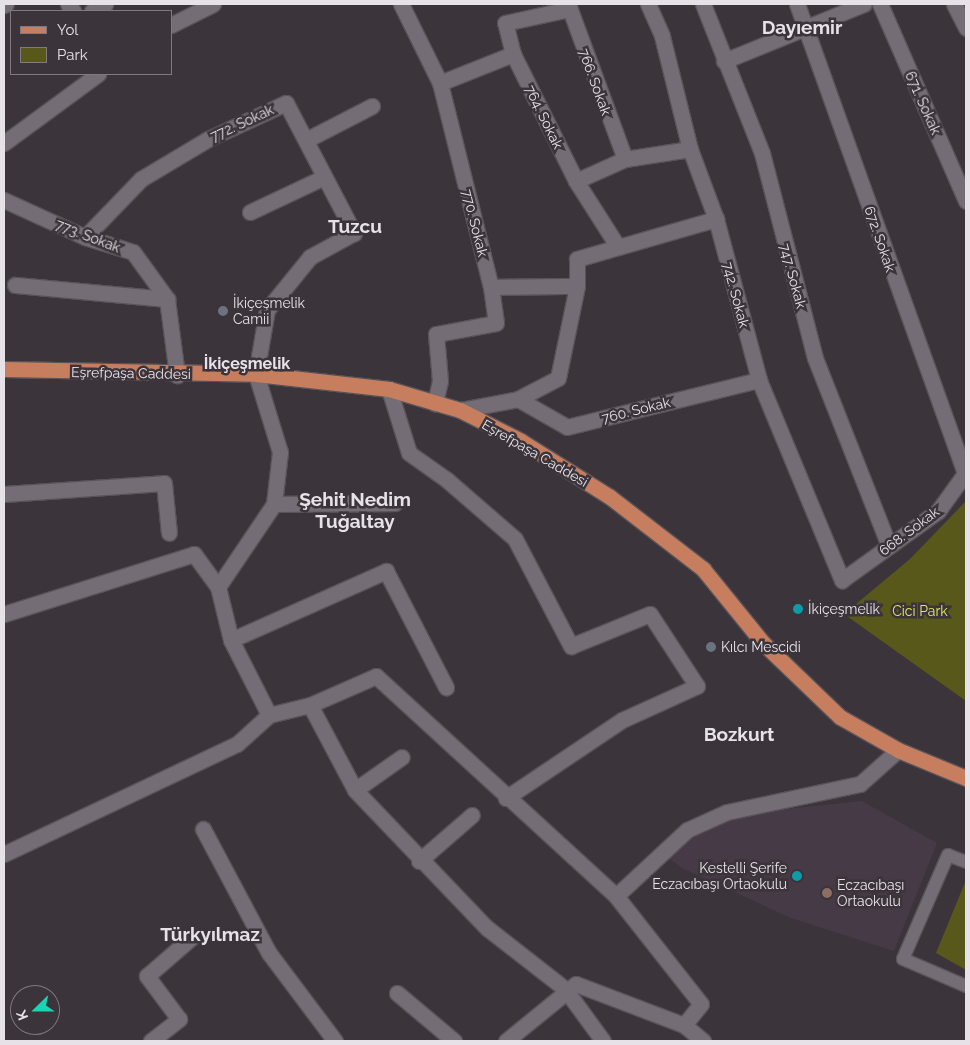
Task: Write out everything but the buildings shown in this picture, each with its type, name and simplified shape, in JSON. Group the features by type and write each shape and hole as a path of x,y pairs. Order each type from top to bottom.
{"main road":[{"name":"Eşrefpaşa Caddesi","path":"4,369 178,375 256,374 389,389 460,410 521,441 626,509 703,569 763,643 840,717 898,750 966,778"}],"street":[{"path":"94,10 105,4"},
{"path":"172,24 213,4"},
{"name":"770. Sokak","path":"401,4 440,83 492,287 496,323 436,334 440,381 435,403"},
{"name":"742. Sokak","path":"648,4 662,36 690,149 716,219 759,380 842,580"},
{"name":"747. Sokak","path":"703,4 762,153 815,358 889,546"},
{"name":"672. Sokak","path":"797,4 965,473"},
{"path":"724,61 807,29 864,4"},
{"name":"671. Sokak","path":"880,4 966,201"},
{"path":"954,4 966,28"},
{"name":"764. Sokak","path":"568,7 505,24 513,54 576,181 618,247"},
{"name":"766. Sokak","path":"568,7 625,159"},
{"path":"440,83 513,54"},
{"path":"4,143 97,75"},
{"name":"772. Sokak","path":"85,237 140,179 208,139 286,103 308,139 324,177 354,233 310,257 267,310 256,374"},
{"path":"308,139 372,106"},
{"path":"576,181 625,159 690,149"},
{"path":"250,212 324,177"},
{"name":"773. Sokak","path":"4,200 85,237 133,252 167,299 178,375"},
{"path":"460,410 518,399 558,378 577,286 576,259 716,219"},
{"path":"15,285 167,299"},
{"path":"492,287 577,286"},
{"path":"218,587 274,504 280,452 256,374"},
{"name":"760. Sokak","path":"518,399 566,427 759,380"},
{"path":"389,389 409,453 447,480 515,539 571,646 650,614 696,686 622,720 506,798"},
{"name":"668. Sokak","path":"842,580 938,511 965,473"},
{"path":"4,494 164,484 169,533"},
{"path":"274,504 394,503"},
{"path":"4,614 194,554 218,587 231,640 269,715"},
{"path":"231,640 386,572 446,687"},
{"path":"4,854 237,744 269,715 310,705 376,676 506,798 616,896 701,1004 684,1025"},
{"path":"310,705 354,790 419,861 487,928 565,989 603,1041"},
{"path":"616,896 687,830 727,812 860,784 898,750"},
{"path":"354,790 402,757"},
{"path":"419,861 472,815"},
{"path":"203,829 269,953 335,1041"},
{"path":"151,1041 179,1019 147,976 193,936"},
{"path":"513,1039 565,989 576,984 684,1025 703,1041"},
{"path":"397,993 454,1041"}],"lane":[{"path":"966,862 948,854 903,959 966,986"}],"shaded area":[{"name":"Eczacıbaşı Ortaokulu","path":"862,801 937,843 894,951 791,918 682,868 667,857 676,845 747,813"}],"green space":[{"name":"Cici Park","path":"966,501 966,701 844,614 910,559"},
{"path":"966,880 966,970 936,953"}],"place":[{"name":"İkiçeşmelik Camii","path":"223,311"},
{"name":"İkiçeşmelik","path":"798,609"},
{"name":"Kılcı Mescidi","path":"711,647"},
{"name":"Kestelli Şerife Eczacıbaşı Ortaokulu","path":"797,876"},
{"name":"Eczacıbaşı Ortaokulu","path":"827,893"}],"district":[{"name":"Dayıemir","path":"802,28"},
{"name":"Tuzcu","path":"355,227"},
{"name":"İkiçeşmelik","path":"247,364"},
{"name":"Şehit Nedim Tuğaltay","path":"355,511"},
{"name":"Bozkurt","path":"739,735"},
{"name":"Türkyılmaz","path":"210,935"}]}
